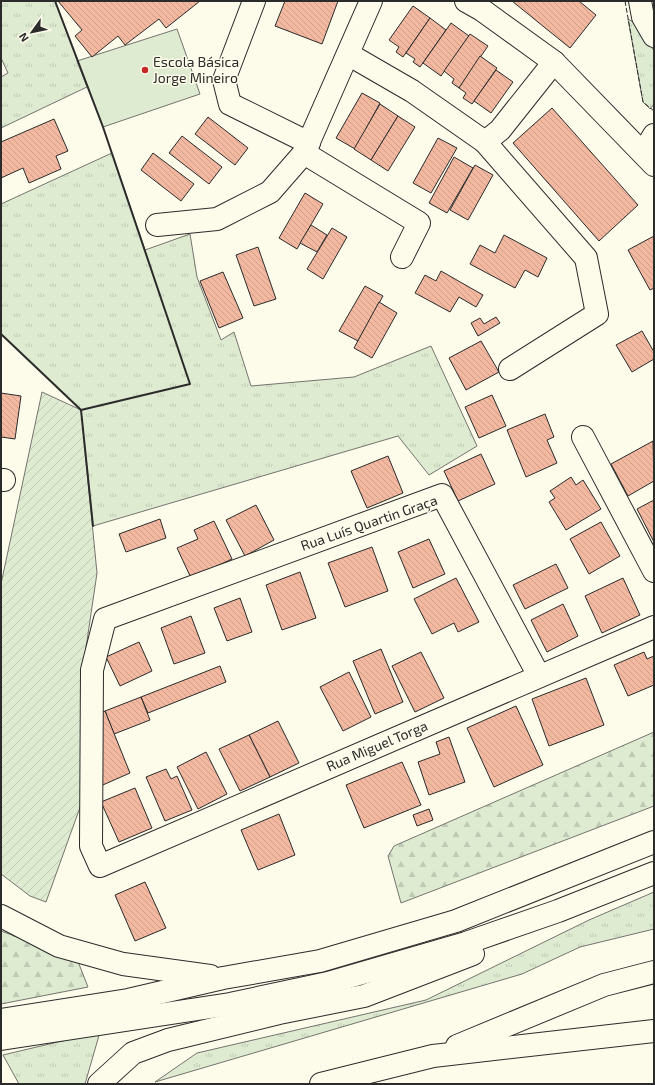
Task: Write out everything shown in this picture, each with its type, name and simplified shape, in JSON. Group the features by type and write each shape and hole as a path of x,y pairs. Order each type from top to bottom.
{"main road":[{"path":"254,1 224,80 230,104 307,148 419,223 402,257"},
{"path":"157,225 217,219 270,192 307,148 370,1"},
{"path":"466,1 482,10 554,62 650,151"},
{"path":"640,1 643,17 654,36"},
{"path":"348,54 412,91 485,142 586,258 597,314 510,369"},
{"path":"485,142 500,130 554,62"},
{"path":"583,437 654,571"},
{"name":"Rua Luís Quartin Graça","path":"100,866 91,846 92,670 105,619 442,495 539,676"},
{"name":"Rua Miguel Torga","path":"100,866 654,627"},
{"path":"1,1039 15,1024 223,978 320,960 456,921 654,842"},
{"path":"15,1024 230,1004 328,983 466,943 558,912 654,873"},
{"path":"99,1084 133,1053 168,1040 271,1015 364,996 470,956 558,912"},
{"path":"1,916 60,946 123,964 223,978"},
{"path":"433,1056 604,985 654,972"},
{"path":"321,1084 433,1056 654,1031"}],"green space":[{"path":"1,1 55,1 87,87 1,128 1,77 8,73 1,58"},
{"path":"628,19 638,25 654,51 654,104 650,109 643,102"},
{"path":"177,29 200,94 103,127 77,61"},
{"path":"112,153 145,250 190,234 197,277 221,340 234,332 251,386 354,377 431,346 477,446 429,475 398,436 93,526 81,410 1,334 1,204"},
{"path":"42,392 81,410 97,573 83,668 83,799 46,902 30,896 1,874 1,584"},
{"path":"654,732 654,806 401,903 388,856 394,846"},
{"path":"654,892 654,929 580,947 522,974 155,1082 197,1053 426,1000 589,920"},
{"path":"1,931 77,959 88,987 1,1004"},
{"path":"100,1032 85,1084 19,1084 3,1055"}],"building":[{"path":"58,1 200,1 166,28 159,19 125,45 118,36 92,57 75,36 82,30"},
{"path":"285,1 338,1 322,44 275,26"},
{"path":"512,1 579,1 596,15 570,48"},
{"path":"413,6 430,18 403,57 396,52 399,47 389,40"},
{"path":"430,18 446,30 420,67 413,62 415,59 406,53"},
{"path":"451,23 469,36 441,76 423,63"},
{"path":"470,34 488,46 459,88 452,83 454,79 444,71"},
{"path":"480,56 497,68 472,104 463,98 466,93 459,88"},
{"path":"496,70 513,82 491,113 474,101"},
{"path":"362,93 380,103 355,149 336,138"},
{"path":"380,104 398,116 371,160 354,149"},
{"path":"552,108 638,205 599,241 513,143"},
{"path":"398,116 415,127 388,171 371,160"},
{"path":"208,117 248,148 235,165 195,134"},
{"path":"54,119 68,151 56,156 61,169 29,183 23,168 1,178 1,142"},
{"path":"182,136 222,167 209,184 169,153"},
{"path":"438,138 457,148 431,193 413,183"},
{"path":"153,153 194,184 181,201 141,170"},
{"path":"454,157 473,168 447,213 429,203"},
{"path":"475,165 493,175 468,220 450,210"},
{"path":"305,193 323,204 297,249 279,238"},
{"path":"311,225 327,235 317,252 300,243"},
{"path":"332,228 347,237 323,279 307,269"},
{"path":"504,235 547,258 538,277 525,270 515,288 470,264 480,245 495,253"},
{"path":"654,236 654,288 650,290 628,250"},
{"path":"258,247 276,299 254,306 236,255"},
{"path":"441,271 483,295 476,307 459,297 450,312 415,293 425,275 436,281"},
{"path":"223,272 243,318 219,328 200,281"},
{"path":"365,286 383,296 358,341 339,331"},
{"path":"379,302 397,313 372,358 354,348"},
{"path":"496,317 500,323 478,336 471,323 480,318 484,324"},
{"path":"642,331 654,352 654,359 632,372 616,345"},
{"path":"481,341 499,372 466,390 449,358"},
{"path":"1,393 21,396 15,439 1,437"},
{"path":"492,395 506,426 479,438 465,407"},
{"path":"545,414 554,437 547,440 557,463 526,477 507,430"},
{"path":"653,441 654,481 628,496 611,464"},
{"path":"481,454 495,484 458,501 444,471"},
{"path":"388,456 403,493 367,508 351,471"},
{"path":"571,477 576,485 583,480 601,509 566,530 549,502 555,498 550,491"},
{"path":"654,500 654,542 637,509"},
{"path":"256,505 274,540 245,556 226,520"},
{"path":"160,519 166,538 126,552 119,534"},
{"path":"214,521 232,559 191,578 177,548 198,539 194,530"},
{"path":"601,522 620,556 589,574 570,539"},
{"path":"429,539 445,574 413,588 398,552"},
{"path":"372,547 388,591 345,607 328,563"},
{"path":"556,564 568,588 525,609 513,585"},
{"path":"300,572 316,618 282,630 266,585"},
{"path":"456,578 479,622 458,632 454,623 432,634 414,599"},
{"path":"623,578 640,615 602,633 585,596"},
{"path":"240,598 252,632 227,641 214,608"},
{"path":"563,604 578,636 547,652 531,620"},
{"path":"191,616 205,653 174,664 161,628"},
{"path":"139,642 152,671 120,686 106,657"},
{"path":"381,649 403,702 375,714 353,661"},
{"path":"421,652 444,698 415,712 392,666"},
{"path":"644,652 647,659 654,656 654,685 628,696 614,665"},
{"path":"220,666 226,682 148,713 141,697"},
{"path":"349,672 371,717 343,731 320,687"},
{"path":"586,678 604,725 549,746 532,699"},
{"path":"141,697 150,720 114,734 105,711"},
{"path":"516,706 543,765 494,787 467,728"},
{"path":"105,711 130,773 96,788 92,717"},
{"path":"278,721 299,763 270,777 249,735"},
{"path":"249,735 270,777 240,791 219,749"},
{"path":"449,737 465,782 429,795 418,762 440,754 436,742"},
{"path":"206,752 227,794 198,809 177,767"},
{"path":"402,762 421,805 364,828 346,785"},
{"path":"166,769 171,779 177,776 192,810 165,821 146,777"},
{"path":"135,788 152,828 119,842 101,802"},
{"path":"429,809 433,820 417,826 413,815"},
{"path":"279,814 295,855 258,870 241,830"},
{"path":"145,882 166,928 135,941 115,895"}],"fence":[{"path":"625,1 643,102 654,111"}],"wall":[{"path":"55,1 103,127 190,384 81,410 93,526"},
{"path":"1,334 81,410"}],"place":[{"name":"Escola Básica Jorge Mineiro","path":"145,70"}]}
